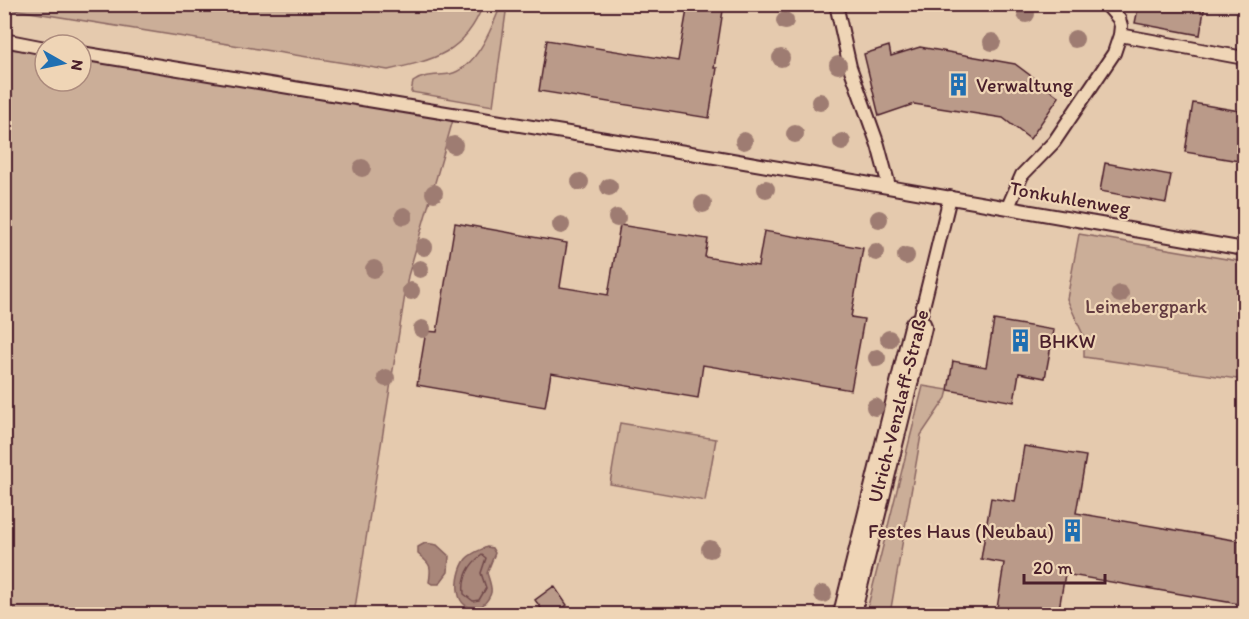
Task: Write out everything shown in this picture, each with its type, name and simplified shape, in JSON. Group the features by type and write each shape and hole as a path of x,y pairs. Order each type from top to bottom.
{"street":[{"name":"Ulrich-Venzlaff-Straße","path":"847,615 918,327"}],"lane":[{"path":"836,4 850,67 878,145 889,186"},
{"path":"1008,207 1022,174 1054,142 1114,53 1121,26 1119,19 1106,4"},
{"path":"1120,36 1245,58"},
{"path":"4,40 33,46"},
{"name":"Tonkuhlenweg","path":"93,55 889,186 1245,249"},
{"name":"Ulrich-Venzlaff-Straße","path":"918,327 950,197"}],"green space":[{"path":"4,5 483,5 467,34 446,52 434,58 388,70 5,8"},
{"path":"501,5 507,5 493,106 411,92 413,82 417,79 450,74 468,64 482,46"},
{"path":"10,49 33,52 33,93 93,93 93,62 453,120 408,276 354,614 5,614 4,52"},
{"name":"Leinebergpark","path":"1079,234 1244,262 1244,380 1084,357 1084,337 1067,299"},
{"path":"923,386 948,390 946,398 921,435 890,614 866,614"},
{"path":"620,423 716,439 705,501 610,484"}],"water":[{"path":"425,543 437,545 449,556 448,572 439,584 429,582 429,565 418,554 418,547"},
{"path":"487,547 492,548 495,553 487,573 491,594 482,606 472,608 461,600 458,592 459,574 468,557"}],"building":[{"path":"688,4 724,4 709,118 539,91 547,40 678,61"},
{"path":"1139,4 1205,4 1200,35 1135,23"},
{"name":"Verwaltung","path":"889,46 891,56 920,47 1015,64 1059,97 1030,139 1003,118 914,104 879,116 864,54"},
{"path":"1193,103 1245,112 1245,162 1185,152"},
{"path":"1105,163 1171,175 1166,203 1100,191"},
{"path":"455,223 567,243 560,287 608,295 620,225 708,239 705,257 758,266 764,231 863,248 851,317 864,319 851,390 703,365 698,398 551,373 545,407 417,385 426,331 437,332"},
{"path":"994,320 1054,330 1045,378 1019,373 1014,402 948,390 953,361 986,367"},
{"name":"Festes Haus (Neubau)","path":"1024,446 1086,456 1076,513 1245,542 1245,605 1065,574 1058,615 996,615 1004,563 981,559 991,498 1015,502"},
{"path":"554,586 567,605 554,615 546,615 535,600"}],"place":[{"name":"Verwaltung","path":"958,85"},
{"name":"BHKW","path":"1021,341"},
{"name":"Festes Haus (Neubau)","path":"1072,531"}]}
